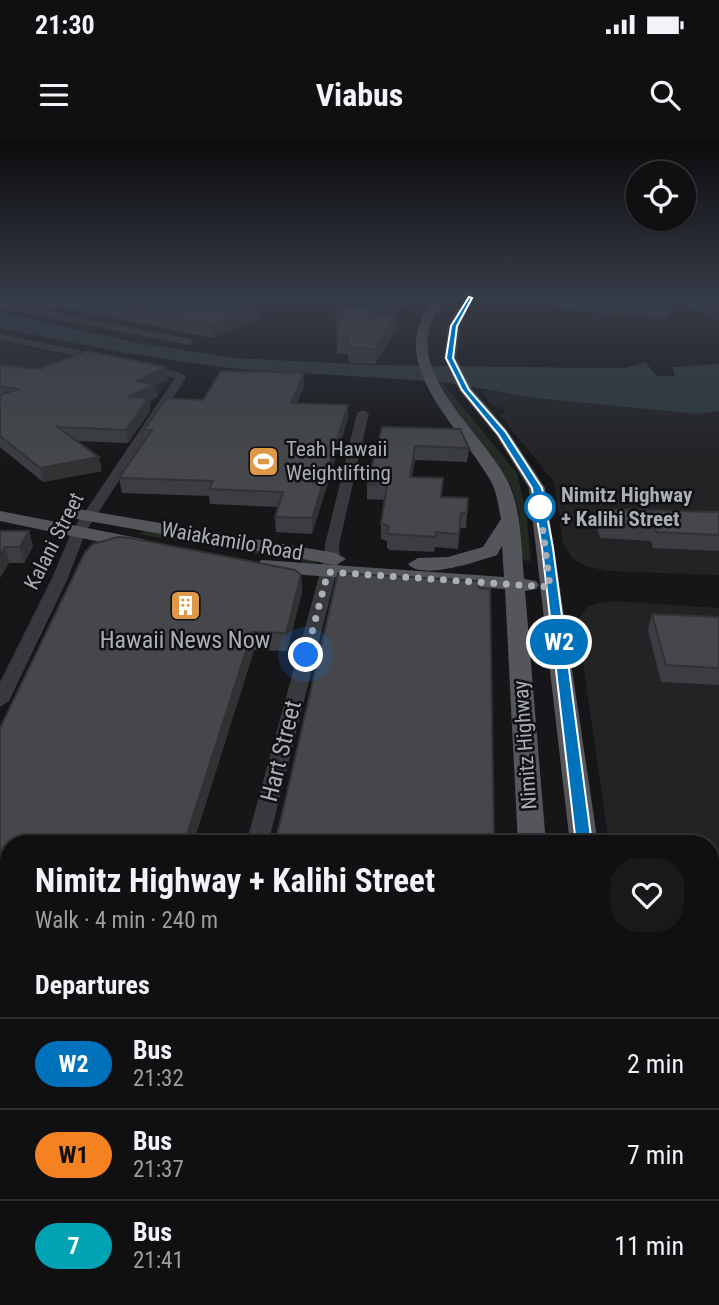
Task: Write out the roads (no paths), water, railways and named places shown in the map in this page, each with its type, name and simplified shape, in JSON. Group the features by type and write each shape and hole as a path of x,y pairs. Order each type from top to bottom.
{"main road":[{"name":"Nimitz Highway","path":"424,352 432,387 496,475 510,519 531,835"},
{"name":"Nimitz Highway","path":"451,352 450,358 466,390 502,433 537,488 583,835"},
{"name":"Waiakamilo Road","path":"0,499 83,524 284,569 330,565 550,583"},
{"name":"Waiakamilo Road","path":"0,516 83,524"},
{"path":"392,571 471,559 490,551 510,519"},
{"path":"392,571 473,588 502,604 515,621"}],"street":[{"path":"73,352 119,362"},
{"name":"Kalani Street","path":"0,701 60,578 83,524 181,378 131,364"},
{"name":"Hart Street","path":"259,835 330,565 332,545 363,413"}],"place":[{"name":"Teah Hawaii Weightlifting","path":"263,461"},
{"name":"Nimitz Highway + Kalihi Street","path":"540,507"},
{"name":"Hawaii News Now","path":"185,606"}]}
